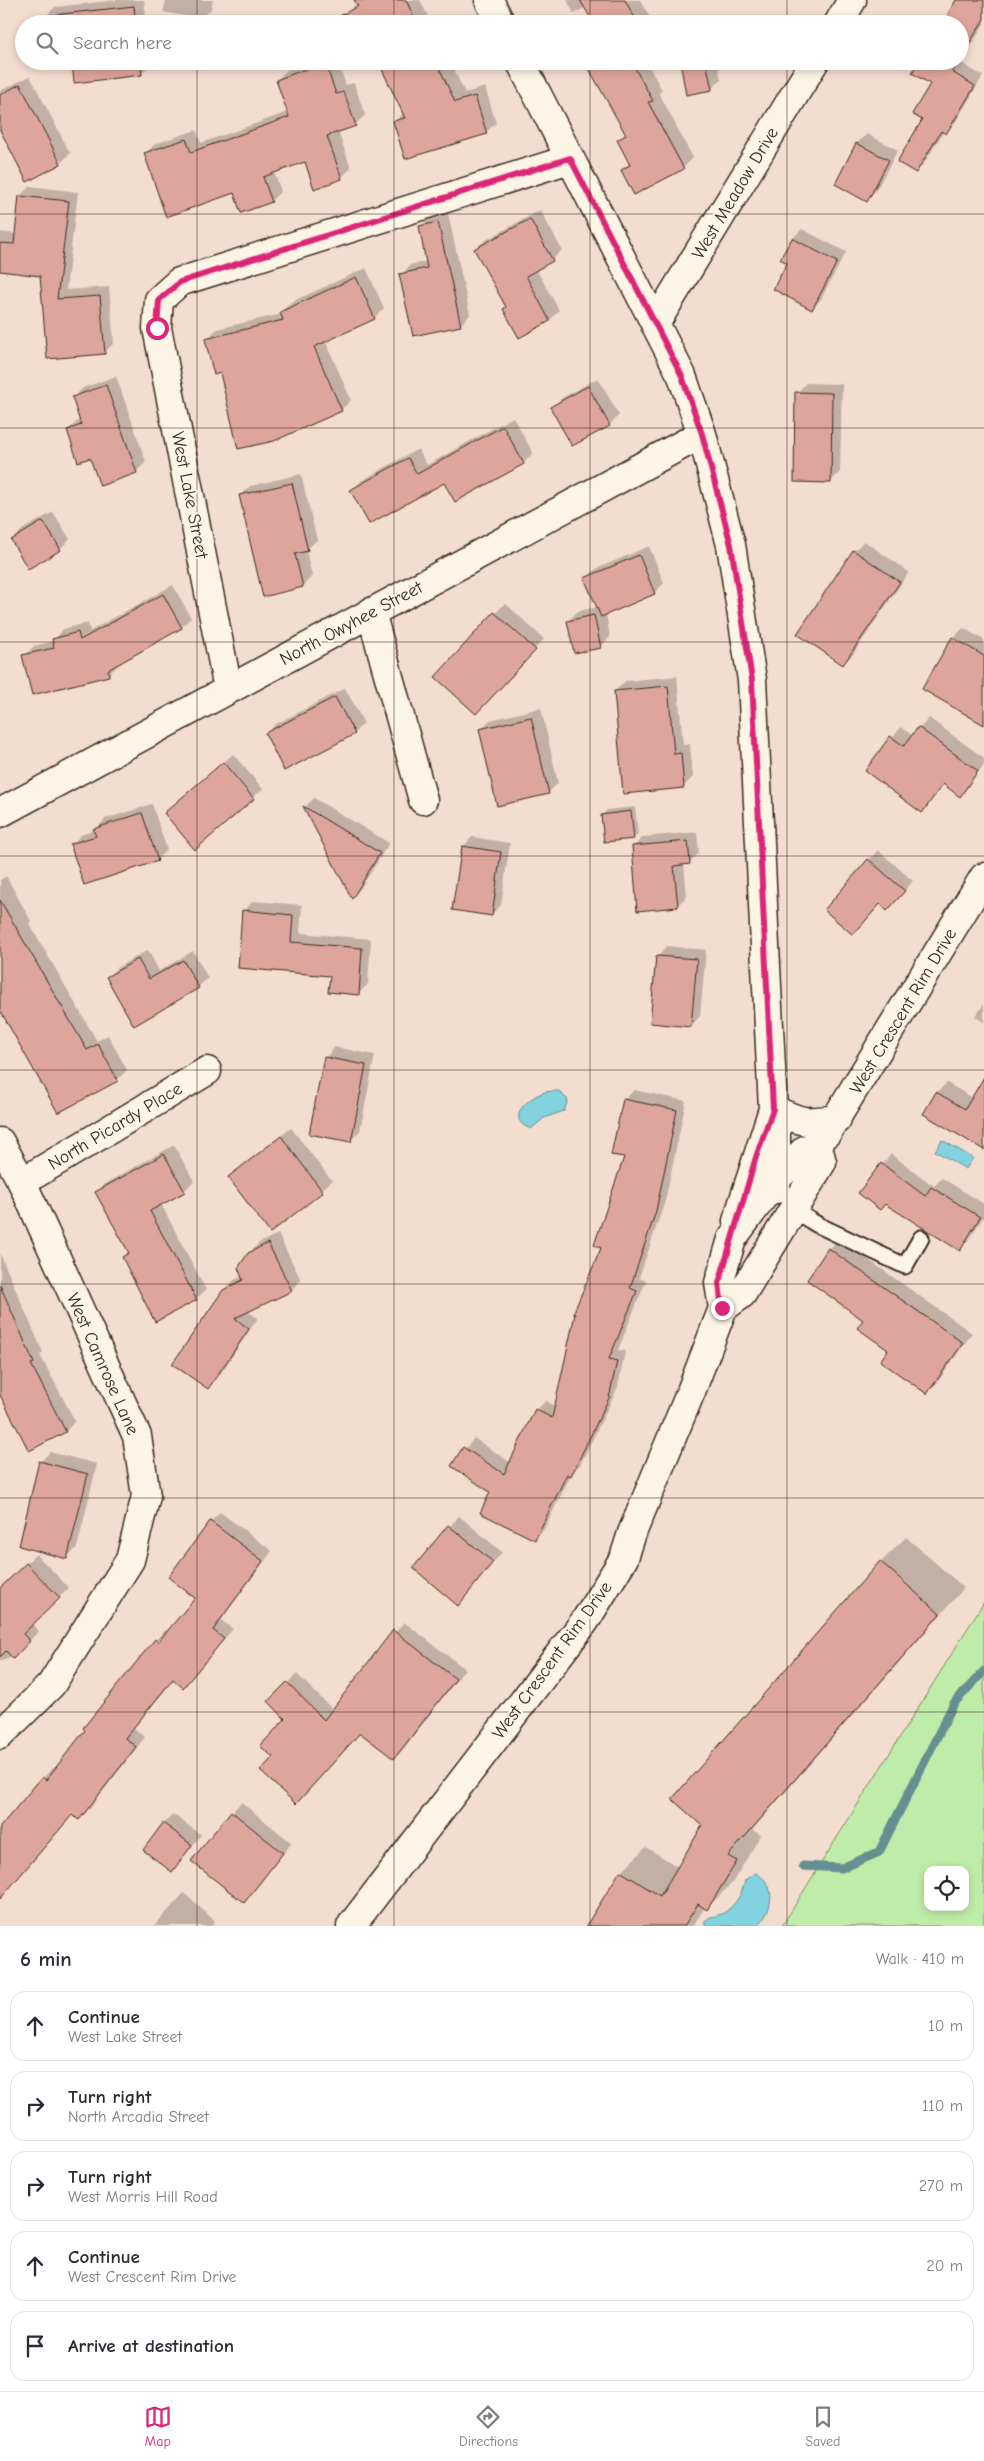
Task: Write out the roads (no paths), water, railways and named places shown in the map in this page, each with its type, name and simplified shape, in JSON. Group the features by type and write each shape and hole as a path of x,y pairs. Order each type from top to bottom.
{"street":[{"path":"489,0 496,15"},
{"path":"843,15 852,0"},
{"path":"525,70 682,376 702,434 731,545 752,680 773,1109 776,1130 777,1178 772,1245"},
{"name":"West Meadow Drive","path":"655,324 810,70"},
{"name":"West Lake Street","path":"228,689 157,328 159,300 180,282 570,158"},
{"name":"North Owyhee Street","path":"0,813 702,434"},
{"path":"371,612 423,800"},
{"name":"West Crescent Rim Drive","path":"351,1926 585,1621 624,1558 632,1533 692,1389 722,1308 719,1283 732,1239 777,1178 806,1149 818,1147 837,1119 984,877"},
{"name":"North Picardy Place","path":"22,1182 207,1071"},
{"path":"773,1109 796,1120 808,1123 837,1119"},
{"path":"732,1239 756,1157 773,1109"},
{"name":"West Camrose Lane","path":"0,1142 22,1182 137,1436 146,1496 130,1560 51,1685 0,1735"},
{"path":"722,1308 742,1294 822,1162 818,1147"}],"lane":[{"path":"793,1210 818,1225 904,1266 922,1238"}],"water":[{"path":"559,1091 568,1100 564,1111 544,1118 531,1129 520,1121 520,1111 528,1101 544,1092"},
{"path":"942,1140 973,1158 966,1169 935,1151"},
{"path":"755,1873 767,1884 771,1898 767,1913 758,1926 706,1926 704,1922 706,1920 722,1914 736,1902 741,1894 745,1880"}],"waterway":[{"path":"803,1866 842,1868 879,1852 954,1703 984,1671"}]}
